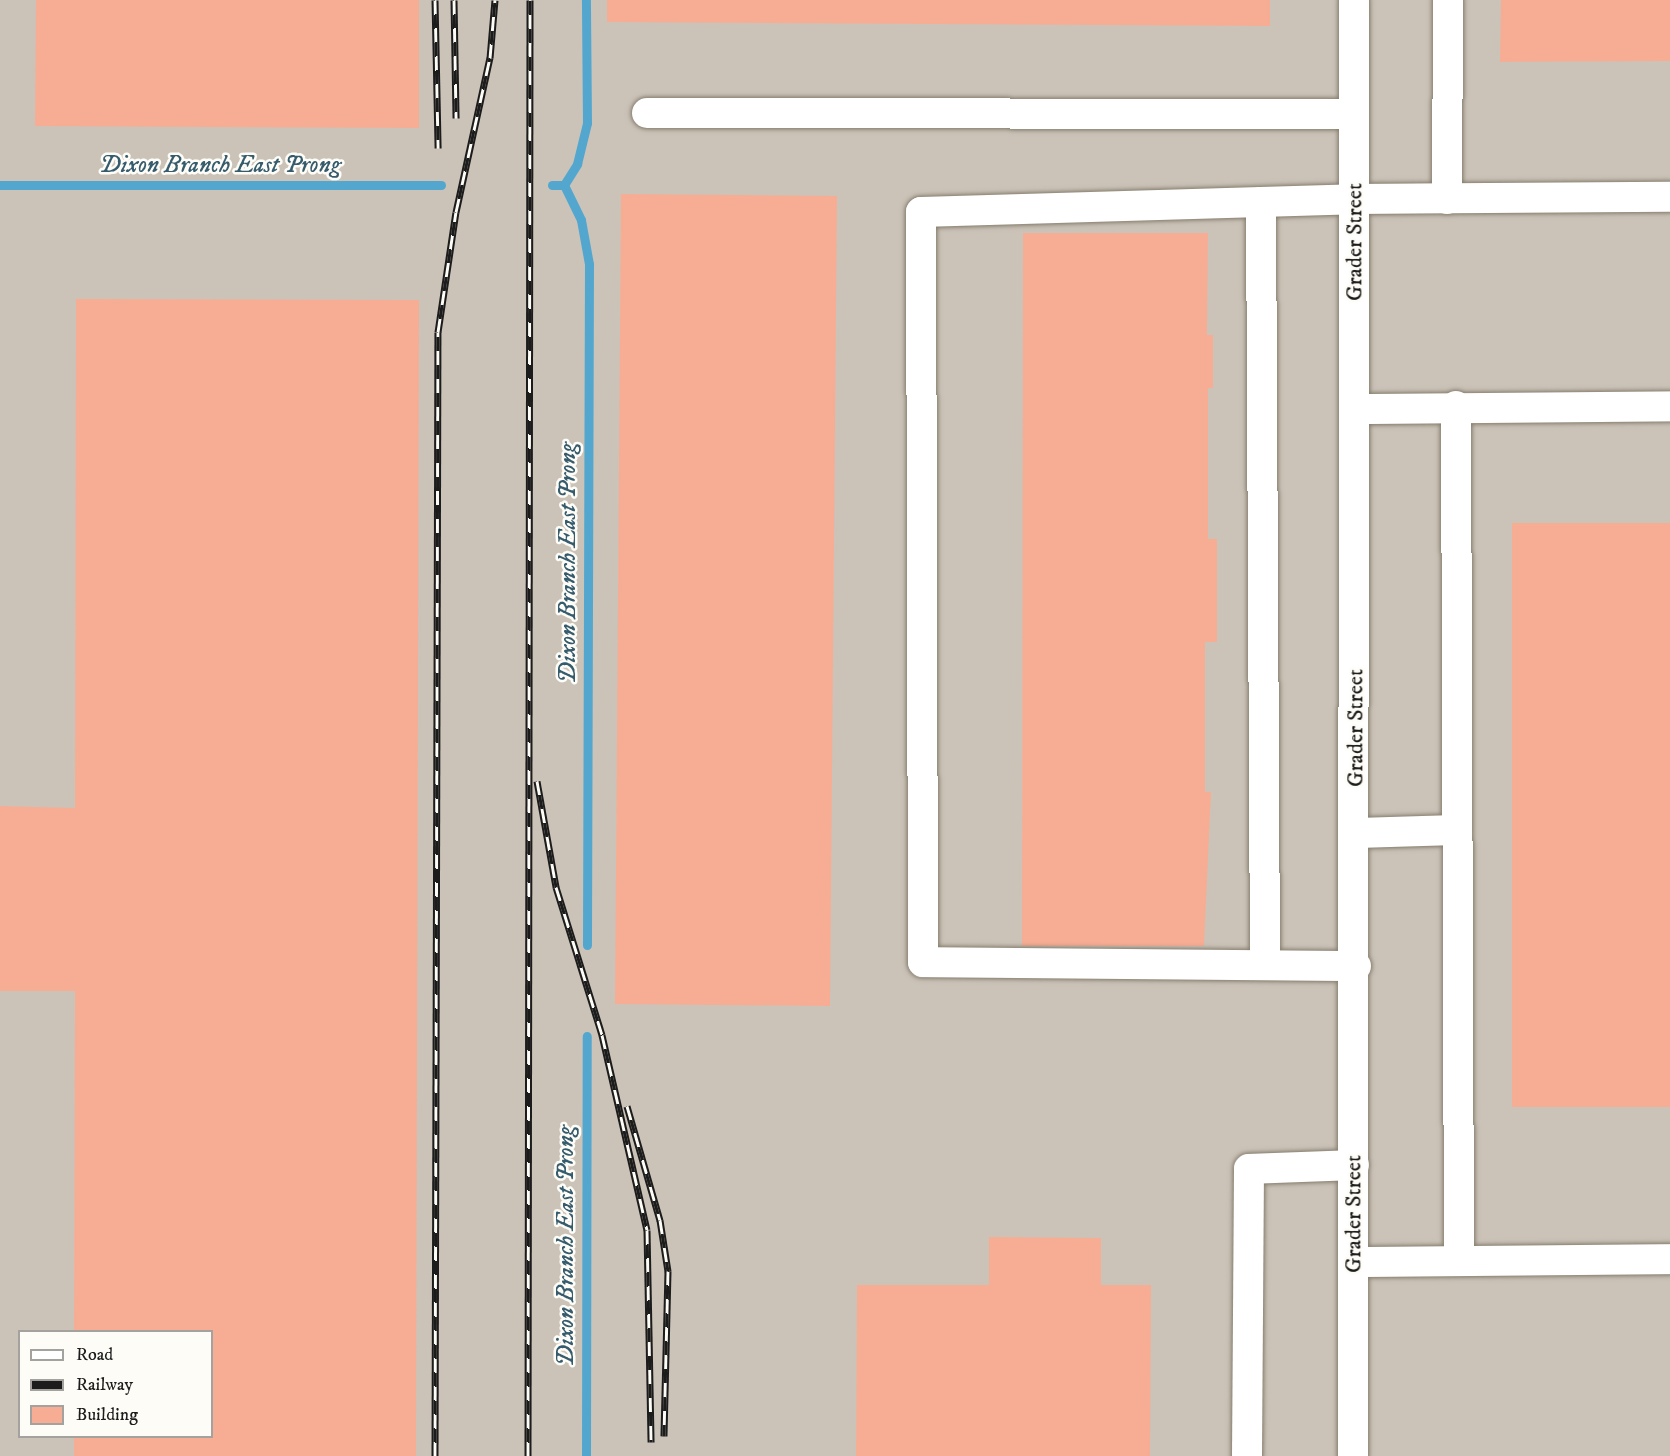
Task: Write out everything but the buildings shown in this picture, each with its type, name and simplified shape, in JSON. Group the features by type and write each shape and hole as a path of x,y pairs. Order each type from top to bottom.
{"street":[{"name":"Grader Street","path":"1353,1456 1356,966 1354,0"},
{"path":"1447,198 1448,0"},
{"path":"647,113 1354,114"},
{"path":"1356,966 923,962 921,213 1354,199 1670,198"},
{"path":"1261,202 1266,965"},
{"path":"1356,409 1670,405"},
{"path":"1456,406 1460,1260"},
{"path":"1356,833 1457,830"},
{"path":"1246,1456 1249,1169 1354,1165"},
{"path":"1354,1262 1670,1258"}],"shaded area":[{"path":"0,0 1670,0 1670,1456 0,1456"}],"waterway":[{"name":"Dixon Branch East Prong","path":"552,185 564,185 577,164 587,123 586,0"},
{"name":"Dixon Branch East Prong","path":"0,185 441,185"},
{"name":"Dixon Branch East Prong","path":"564,185 581,220 589,264 587,945"},
{"name":"Dixon Branch East Prong","path":"586,1456 587,1036"}],"railway":[{"path":"435,0 438,148"},
{"path":"454,0 456,118"},
{"path":"435,1456 438,332 456,212 490,58 495,0"},
{"path":"528,1456 530,0"},
{"path":"537,781 556,887 602,1035 647,1230 651,1442"},
{"path":"627,1106 660,1220 668,1271 664,1436"}]}
